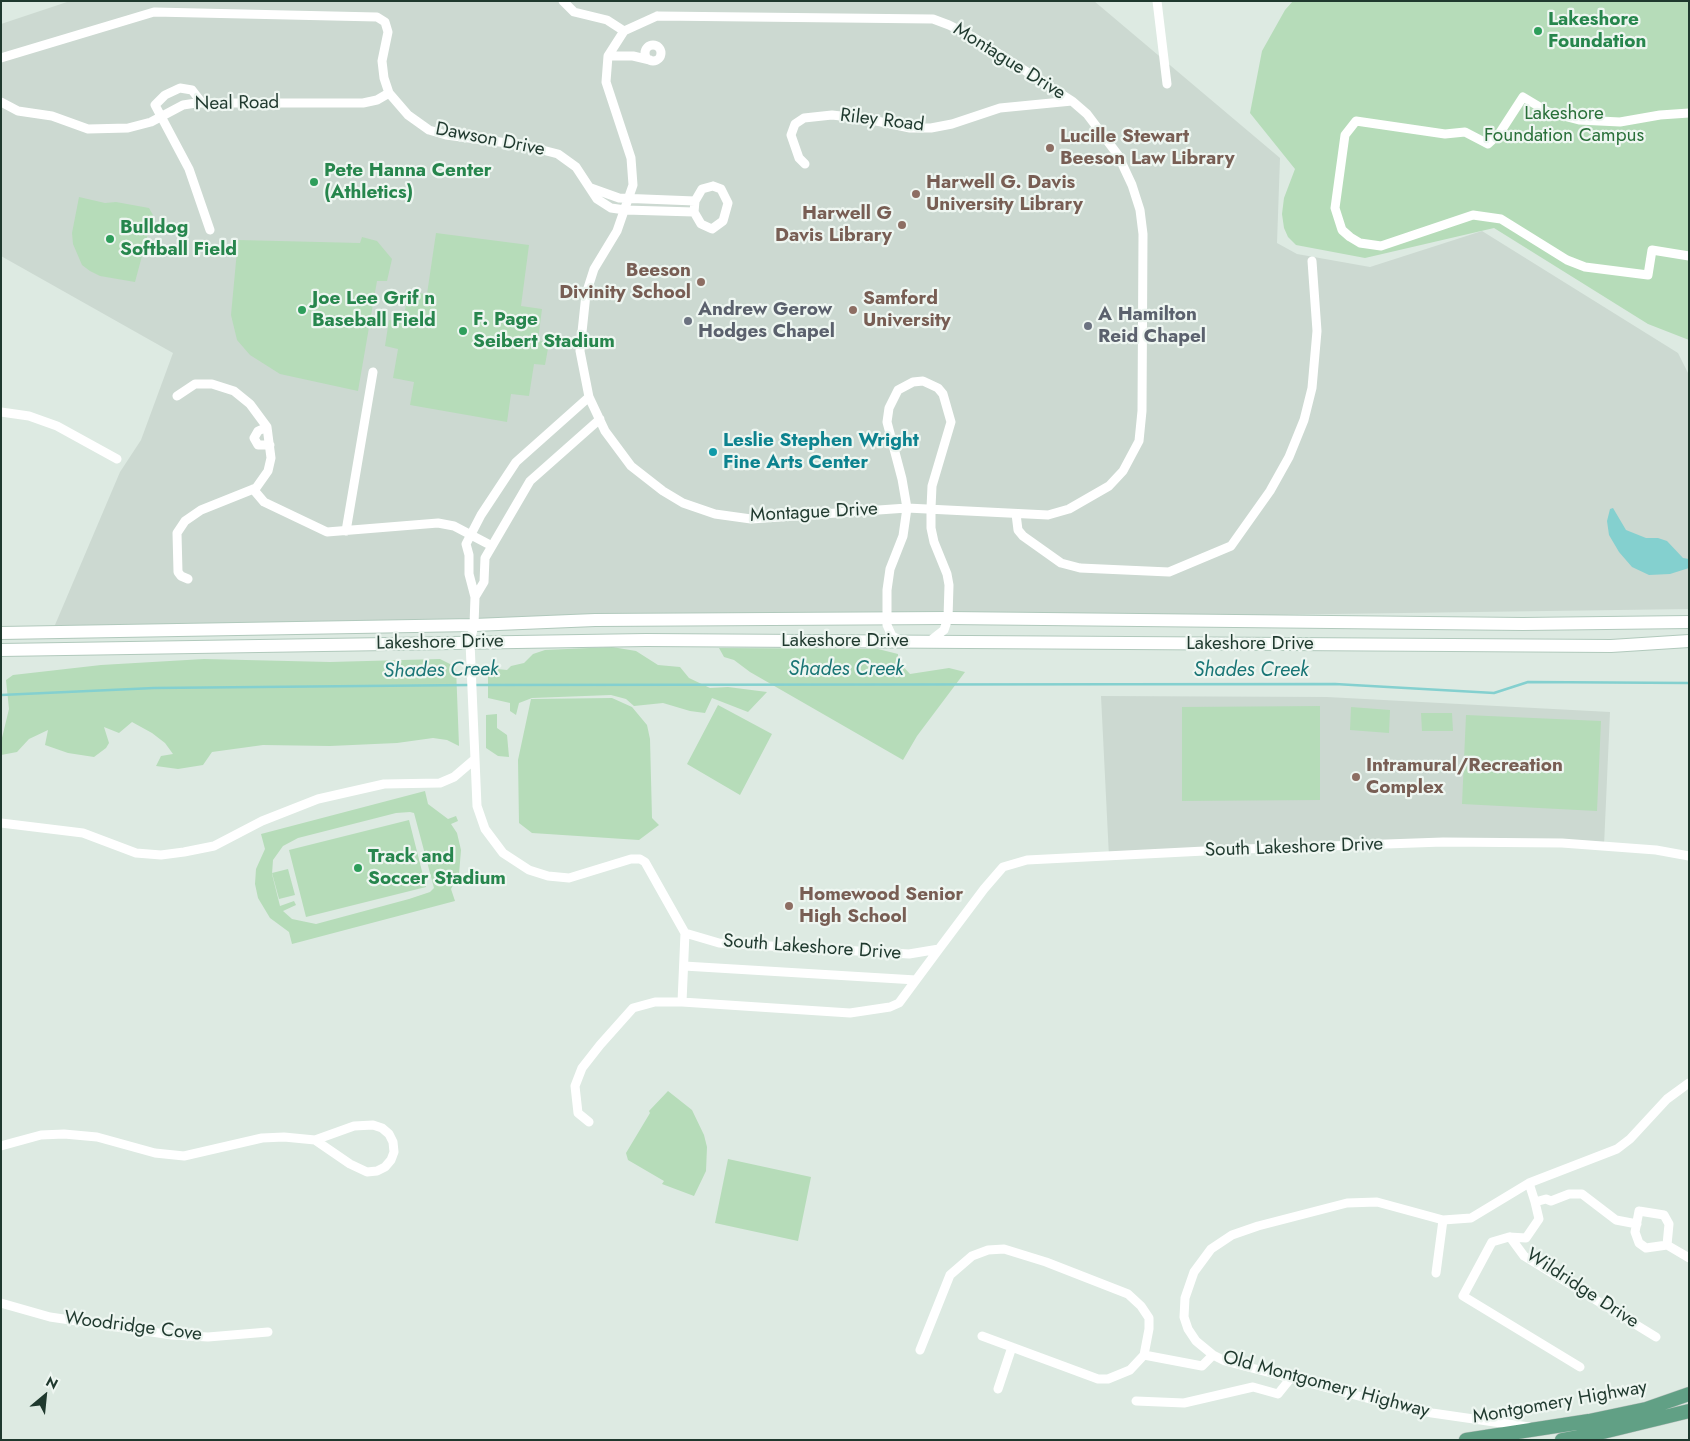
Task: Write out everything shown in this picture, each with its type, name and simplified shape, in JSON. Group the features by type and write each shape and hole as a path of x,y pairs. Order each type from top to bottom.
{"main road":[{"name":"Lakeshore Drive","path":"1,633 474,625 595,620 948,618 1453,623 1684,622"},
{"path":"1684,622 1684,641"},
{"name":"Lakeshore Drive","path":"1,650 470,642 900,640 930,642 1610,646 1684,641"},
{"name":"Montgomery Highway","path":"1466,1440 1612,1416 1646,1408 1689,1394"},
{"name":"Montgomery Highway","path":"1562,1440 1689,1411"}],"street":[{"path":"563,1 574,12 607,20 624,31"},
{"path":"1157,1 1167,84"},
{"path":"1,58 154,12 372,16 382,18 387,26 382,68 390,93"},
{"name":"Montague Drive","path":"657,16 932,19 950,24 973,37 1072,101 1087,114 1118,155 1132,185 1140,210 1143,234 1142,411 1139,441 1123,471 1109,486 1069,509 1048,515 907,508 751,519 715,514 683,503 663,491 631,466 605,431 590,397 580,351 586,294 594,269 617,230 633,185 634,170 606,82 608,56 624,31 657,16"},
{"path":"608,56 633,56 650,60 659,59 662,52 659,46 654,44 633,56"},
{"path":"647,48 646,56 650,60"},
{"path":"202,103 192,90 176,90 158,101 155,105 160,117 176,140 189,169 210,230"},
{"name":"Neal Road","path":"1,102 18,112 52,116 88,129 128,128 160,117 183,105 202,103 363,103 377,100 390,93"},
{"name":"Dawson Drive","path":"390,93 408,115 429,130 446,135 523,145 551,152 576,167 597,199 611,208 694,212"},
{"path":"1689,113 1660,114 1620,122 1579,120 1548,112 1523,97 1499,134 1488,144 1465,132 1446,134 1356,121 1345,135 1334,208 1342,230 1350,238 1360,243 1381,246 1473,215 1501,219 1567,260 1585,267 1648,275 1652,250 1689,256"},
{"name":"Riley Road","path":"805,164 799,158 791,135 795,124 804,118 832,115 867,119 910,128 931,128 952,124 1000,108 1072,101"},
{"path":"713,186 724,193 728,208 723,221 712,229 701,224 694,212 695,200 702,189 713,186"},
{"path":"591,188 608,195 629,199 695,200"},
{"path":"1016,514 1020,533 1061,563 1080,568 1169,572 1231,546 1270,490 1288,457 1304,420 1312,388 1317,331 1312,261"},
{"path":"346,531 373,372"},
{"path":"900,640 892,636 886,619 888,579 903,536 907,508 900,470 887,428 887,415 898,390 913,382 923,381 932,384 943,394 951,422 932,486 931,508 931,528 949,585 948,618 944,630 930,642"},
{"path":"177,396 195,384 212,384 229,388 243,397 267,427 271,458 268,471 263,480 253,489 201,510 185,521 177,533 178,572 181,576 188,579"},
{"path":"590,397 516,462 470,534 466,544 469,555 469,574 475,596 474,625 470,642 480,818 485,829 503,853 529,870 548,876 569,878 631,858 640,859 645,862 685,933 682,1002"},
{"path":"1,412 29,416 57,426 117,459"},
{"path":"475,596 484,582 485,558 533,477 600,419"},
{"path":"267,427 258,431 254,438 258,445 270,445"},
{"path":"253,489 264,502 327,532 438,523 454,526 492,546"},
{"path":"469,555 485,558"},
{"path":"1,823 84,833 136,854 161,855 184,852 214,846 262,821 318,799 384,784 440,783 454,777 475,755"},
{"name":"South Lakeshore Drive","path":"589,1122 578,1113 575,1086 582,1068 633,1008 656,1002 850,1013 890,1007 899,1003 984,889 1003,867 1027,860 1244,849 1444,842 1562,843 1656,850 1689,856"},
{"name":"South Lakeshore Drive","path":"685,933 728,944 909,954 940,949"},
{"name":"South Lakeshore Drive","path":"684,966 916,980"},
{"name":"Old Montgomery Highway","path":"1537,1428 1393,1405 1225,1361 1213,1355 1196,1341 1188,1329 1184,1317 1184,1298 1194,1272 1211,1249 1232,1235 1258,1226 1347,1204 1377,1202 1443,1220 1471,1218 1529,1184 1617,1149 1630,1139 1667,1099 1689,1083"},
{"path":"1,1146 41,1136 64,1134 97,1137 155,1153 184,1156 262,1138 284,1137 315,1140 354,1126 373,1125 389,1134 394,1142 394,1152 391,1160 385,1167 377,1171 367,1172 350,1164 315,1140"},
{"path":"1529,1184 1535,1202 1546,1199 1551,1200 1570,1194 1582,1194 1616,1220 1636,1224"},
{"name":"Wildridge Drive","path":"1535,1202 1539,1219 1526,1238 1510,1237 1492,1242 1463,1296 1580,1367"},
{"path":"1667,1245 1669,1224 1664,1215 1638,1211 1635,1232 1639,1243 1646,1248 1667,1245 1689,1258"},
{"path":"1436,1273 1443,1220"},
{"name":"Wildridge Drive","path":"1510,1237 1524,1256 1656,1337"},
{"path":"920,1350 950,1275 972,1256 988,1250 1004,1250 1046,1262 1128,1294 1141,1306 1149,1318 1150,1329 1144,1355 1130,1370 1108,1379 1098,1380 982,1336"},
{"name":"Woodridge Cove","path":"1,1303 50,1317 172,1335 208,1337 268,1332"},
{"path":"998,1388 1012,1347"},
{"path":"1144,1355 1202,1366 1213,1355"},
{"path":"1136,1401 1184,1403 1254,1387 1278,1394 1290,1379"},
{"name":"Old Montgomery Highway","path":"1465,1418 1483,1427 1490,1436"}],"shaded area":[{"name":"Samford University","path":"70,1 1094,1 1280,158 1277,243 1297,254 1370,267 1482,231 1678,353 1689,375 1689,609 52,632 120,472 141,440 173,353 1,256 1,24"},
{"name":"Intramural/Recreation Complex","path":"1101,696 1327,697 1610,712 1604,846 1476,842 1109,857"}],"green space":[{"name":"Lakeshore Foundation Campus","path":"1293,1 1689,1 1689,340 1648,324 1494,228 1365,258 1296,245 1288,237 1284,228 1282,214 1284,198 1295,169 1250,113 1262,51 1285,10"},
{"name":"Bulldog Softball Field","path":"79,197 105,203 116,202 149,208 153,215 135,282 100,276 82,265 73,244 72,233"},
{"name":"F. Page Seibert Stadium","path":"436,233 529,245 521,306 542,309 538,340 549,343 545,365 534,364 529,396 511,394 507,422 410,405 414,382 393,378 398,349 385,346 389,320 403,322 408,292 427,294"},
{"name":"Joe Lee Grif n Baseball Field","path":"362,237 377,241 392,259 387,281 377,281 358,391 280,374 250,355 237,340 231,315 238,240 360,243"},
{"path":"612,647 636,651 658,665 680,667 689,678 710,688 728,687 767,692 748,712 712,698 705,713 690,711 663,703 634,706 626,699 611,695 532,698 519,703 516,715 510,711 510,703 488,698 488,668 507,670 511,666 524,663 533,654 545,650"},
{"path":"719,648 878,649 898,654 898,661 910,674 949,668 965,672 917,736 903,760 750,672 734,660 724,657"},
{"path":"204,659 330,662 440,659 456,667 459,746 447,740 433,738 397,743 330,746 263,745 212,752 203,765 178,769 156,766 161,756 173,754 165,743 132,722 119,733 104,727 109,743 106,748 94,757 68,753 45,745 48,730 29,739 17,752 1,755 1,742 9,709 6,680 13,675 101,665"},
{"path":"612,698 632,707 647,725 650,739 652,818 659,825 639,840 532,833 519,823 518,760 531,699"},
{"path":"718,705 772,734 740,795 687,764"},
{"path":"1320,706 1320,800 1182,801 1182,707"},
{"path":"1351,707 1390,710 1389,733 1350,730"},
{"path":"1421,713 1452,713 1453,731 1422,731"},
{"path":"497,714 497,728 507,735 509,757 498,756 486,748 486,715"},
{"path":"1466,715 1601,721 1597,811 1462,804"},
{"path":"425,791 428,804 448,819 456,816 458,821 451,824 457,833 461,850 459,874 451,889 455,901 292,944 289,932 270,918 258,898 255,884 256,869 265,849 261,834","holes":["396,813 414,813 434,888 430,892 316,924 292,919 283,911 296,905 294,901 280,906 272,874 273,860 283,846 298,838"]},
{"name":"Track and Soccer Stadium","path":"409,820 426,887 306,917 289,850"},
{"path":"288,869 295,895 279,899 272,873"},
{"path":"668,1091 692,1110 704,1135 707,1147 706,1171 694,1196 662,1184 664,1181 628,1160 626,1153 650,1113 649,1111"},
{"path":"728,1159 811,1177 798,1241 715,1223"}],"water":[{"path":"1613,508 1626,530 1646,538 1658,538 1667,541 1683,558 1689,559 1689,568 1670,574 1649,575 1632,567 1619,552 1609,535 1607,521 1610,509"}],"waterway":[{"name":"Shades Creek","path":"475,685 1335,684 1494,693 1528,682 1689,683"},
{"name":"Shades Creek","path":"1,695 154,688 469,685"}],"place":[{"name":"Lakeshore Foundation","path":"1538,31"},
{"name":"Lucille Stewart Beeson Law Library","path":"1050,148"},
{"name":"Pete Hanna Center (Athletics)","path":"314,182"},
{"name":"Harwell G. Davis University Library","path":"916,194"},
{"name":"Harwell G Davis Library","path":"902,225"},
{"name":"Bulldog Softball Field","path":"110,239"},
{"name":"Beeson Divinity School","path":"701,282"},
{"name":"Joe Lee Grif n Baseball Field","path":"302,310"},
{"name":"Samford University","path":"853,310"},
{"name":"Andrew Gerow Hodges Chapel","path":"688,321"},
{"name":"A Hamilton Reid Chapel","path":"1088,326"},
{"name":"F. Page Seibert Stadium","path":"463,331"},
{"name":"Leslie Stephen Wright Fine Arts Center","path":"713,452"},
{"name":"Intramural/Recreation Complex","path":"1356,777"},
{"name":"Track and Soccer Stadium","path":"358,868"},
{"name":"Homewood Senior High School","path":"789,906"}]}
